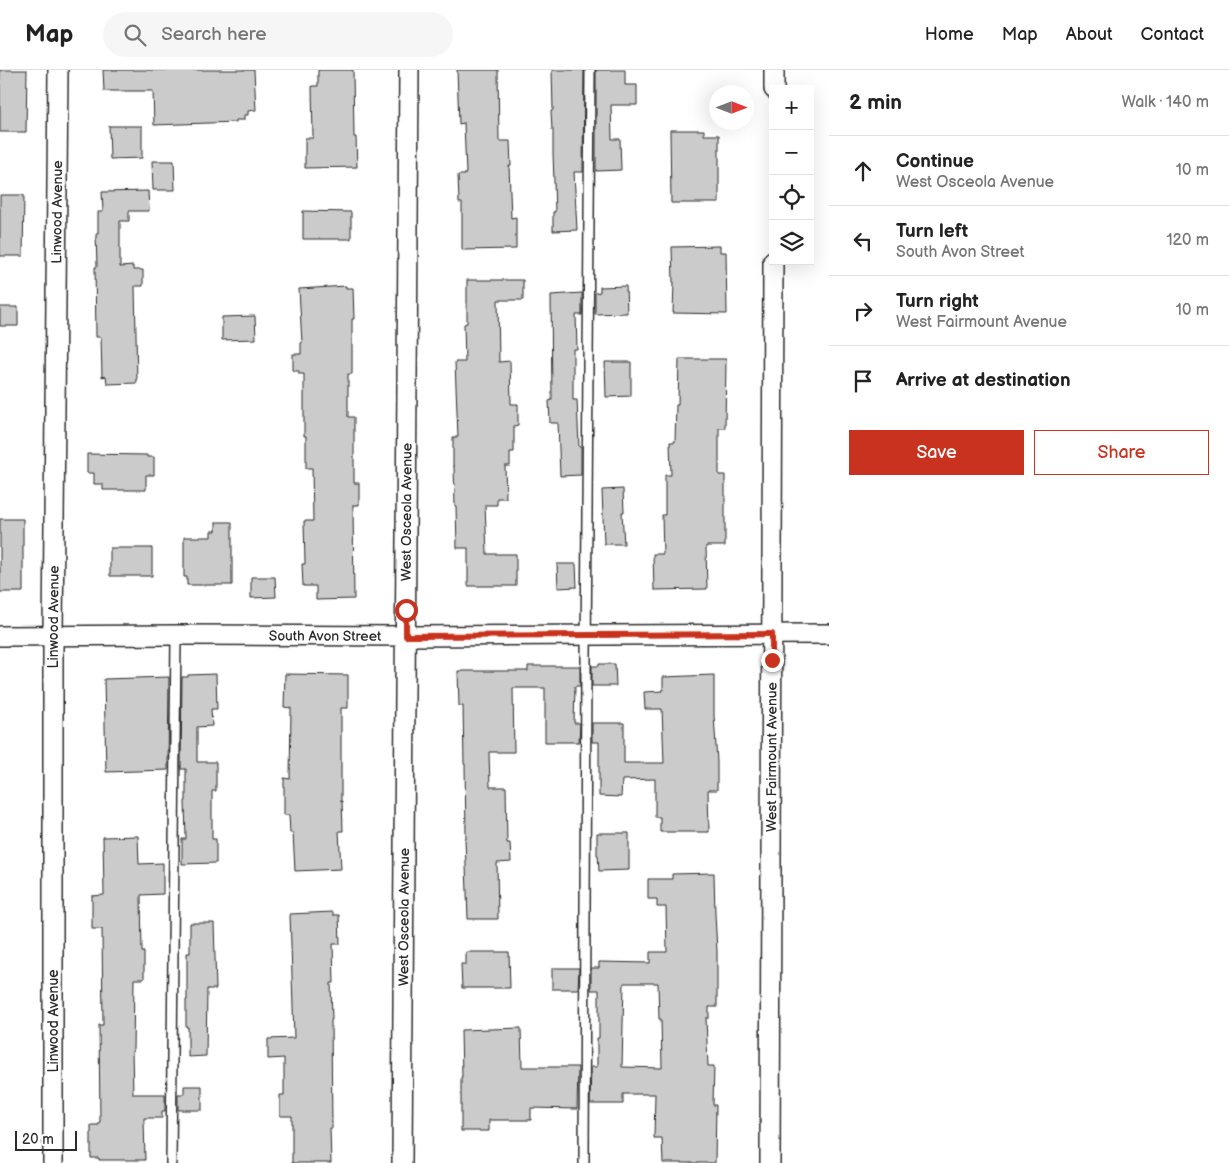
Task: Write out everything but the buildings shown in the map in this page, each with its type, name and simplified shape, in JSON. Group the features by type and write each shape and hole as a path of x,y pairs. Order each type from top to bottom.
{"street":[{"name":"Linwood Avenue","path":"53,1163 58,70"},
{"name":"West Osceola Avenue","path":"402,1163 409,70"},
{"path":"774,70 774,85"},
{"name":"West Fairmount Avenue","path":"770,1163 773,265"},
{"name":"South Avon Street","path":"0,636 176,634 406,636 829,634"}],"lane":[{"path":"584,1163 590,70"},
{"path":"171,1163 176,634"}],"route":[{"path":"406,610 406,636 772,634 772,660"}]}
